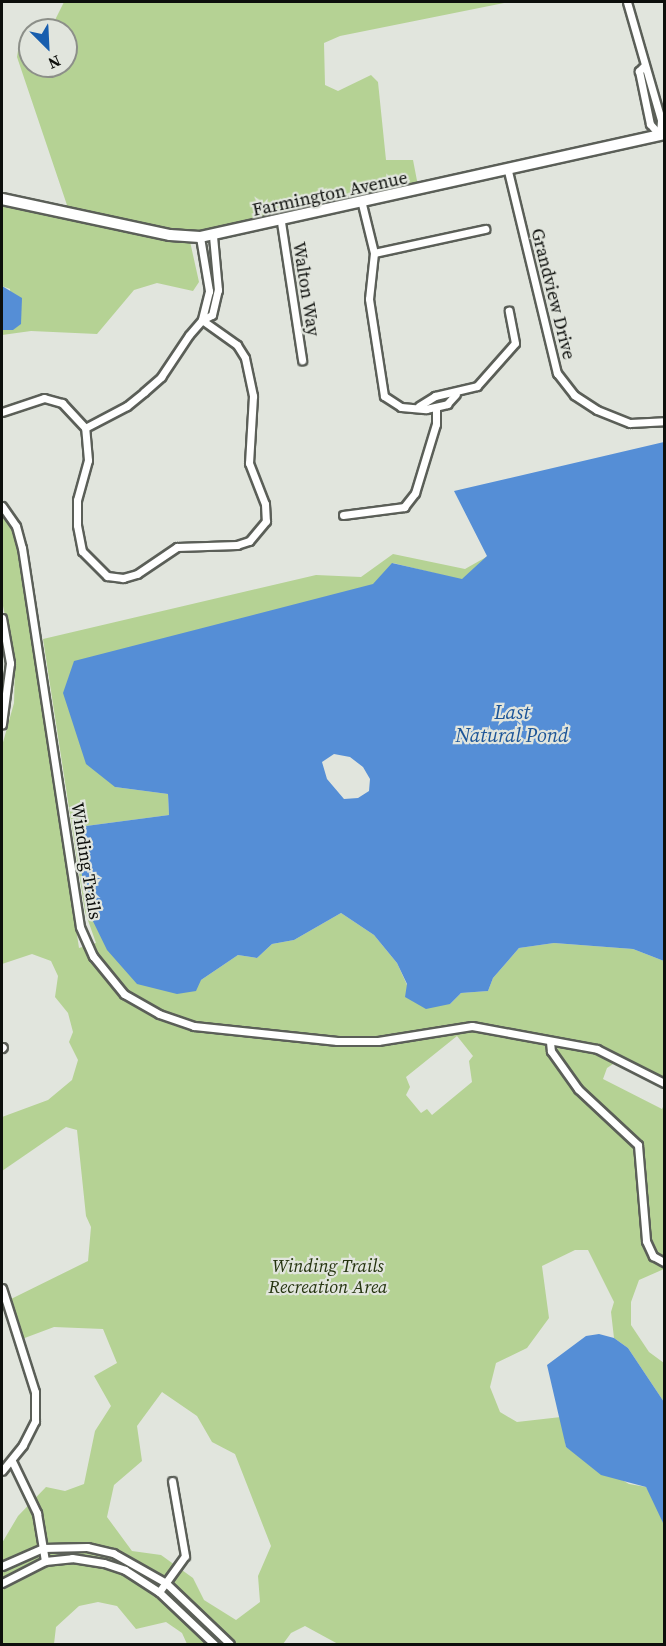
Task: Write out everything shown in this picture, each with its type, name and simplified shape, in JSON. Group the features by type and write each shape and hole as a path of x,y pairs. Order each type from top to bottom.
{"main road":[{"name":"Farmington Avenue","path":"2,199 170,235 213,236 662,135"}],"street":[{"path":"627,2 643,67 648,70 661,120 662,135"},
{"name":"Grandview Drive","path":"508,171 557,373 574,395 597,410 630,423 664,421"},
{"path":"362,204 374,253 369,299 384,396 401,407 436,407 447,404 456,394"},
{"name":"Walton Way","path":"281,222 302,360"},
{"path":"374,253 485,229"},
{"path":"202,320 212,315 217,303 213,236"},
{"path":"85,428 127,406 161,377 202,320 209,291 200,237"},
{"path":"419,406 435,396 456,394 477,386 515,343 508,311"},
{"path":"2,412 44,398 62,403 85,428 88,460 77,500 77,525 82,551 107,576 123,579 138,574 177,547 237,545 249,541 266,521 265,504 249,463 250,376 237,345 202,320"},
{"path":"343,515 404,507 415,493 436,424 436,407"},
{"name":"Winding Trails","path":"2,506 16,526 22,548 80,927 93,957 113,983 159,1014 207,1028 356,1042 472,1026 597,1049 664,1083"},
{"path":"2,618 10,663 2,724"},
{"path":"550,1042 554,1057 578,1089 638,1145 646,1240 649,1250 664,1262"},
{"path":"2,1288 35,1392 35,1421 12,1461 2,1472"},
{"path":"12,1461 37,1513 45,1561"},
{"path":"159,1592 185,1556 172,1481"},
{"path":"2,1566 43,1548 87,1547 113,1553 165,1584 230,1644"},
{"path":"2,1583 45,1561 72,1558 105,1563 125,1570 159,1592 214,1644"}],"green space":[{"path":"64,2 509,2 340,36 324,43 325,85 338,91 371,75 378,82 386,160 413,160 419,191 189,237 199,282 193,291 157,283 134,290 97,334 31,331 2,335 2,330 13,330 10,289 2,286 2,199 70,214 24,78 78,78 78,18 56,18"},
{"name":"Winding Trails Recreation Area","path":"2,515 15,530 24,572 79,948 96,943 85,912 43,639 316,575 361,577 393,554 465,569 488,556 462,580 393,563 374,584 115,787 168,794 169,815 86,826 78,851 88,911 201,980 238,955 257,958 272,944 294,940 341,913 374,935 397,963 407,985 450,1004 461,993 488,991 493,978 519,948 554,943 633,949 664,961 664,1088 616,1062 607,1068 603,1079 662,1109 664,1105 664,1269 639,1280 631,1302 631,1325 649,1352 664,1363 664,1402 628,1348 614,1338 611,1312 614,1302 588,1250 575,1250 542,1266 549,1318 527,1348 496,1363 490,1387 500,1412 517,1422 561,1417 566,1447 629,1484 646,1487 655,1501 664,1525 664,1644 338,1644 305,1626 291,1633 283,1644 187,1644 182,1633 166,1622 136,1629 117,1606 98,1602 79,1606 56,1627 54,1644 2,1644 2,1543 18,1516 46,1487 65,1491 84,1484 95,1431 111,1406 94,1376 117,1363 103,1329 54,1327 22,1339 11,1299 88,1261 91,1227 86,1216 77,1130 66,1127 2,1171 2,1117 48,1100 72,1080 78,1060 69,1042 73,1032 68,1013 55,997 58,976 51,961 32,954 2,964 2,746 14,703 15,665 2,601","holes":["457,1036 473,1056 469,1061 472,1082 432,1115 427,1109 421,1113 406,1095 410,1087 406,1077","162,1392 197,1416 212,1442 235,1454 271,1546 258,1576 260,1602 236,1620 204,1600 193,1578 161,1555 132,1551 107,1517 114,1485 142,1461 137,1426"]}],"water":[{"path":"2,286 22,298 21,324 13,330 2,330"},
{"name":"Last Natural Pond","path":"664,442 664,961 633,949 554,943 519,948 493,978 488,991 461,993 450,1004 426,1009 405,997 407,984 397,963 374,935 341,913 294,940 272,944 257,958 238,955 201,980 196,991 177,994 137,984 107,950 88,911 78,851 86,826 169,815 168,794 115,787 86,764 63,693 74,661 373,584 392,563 462,579 487,556 454,491","holes":["334,754 350,757 363,767 370,779 369,791 358,798 344,799 327,779 322,762"]},
{"path":"599,1334 614,1338 628,1348 664,1402 664,1525 646,1487 601,1475 566,1447 547,1365 586,1336"}]}
